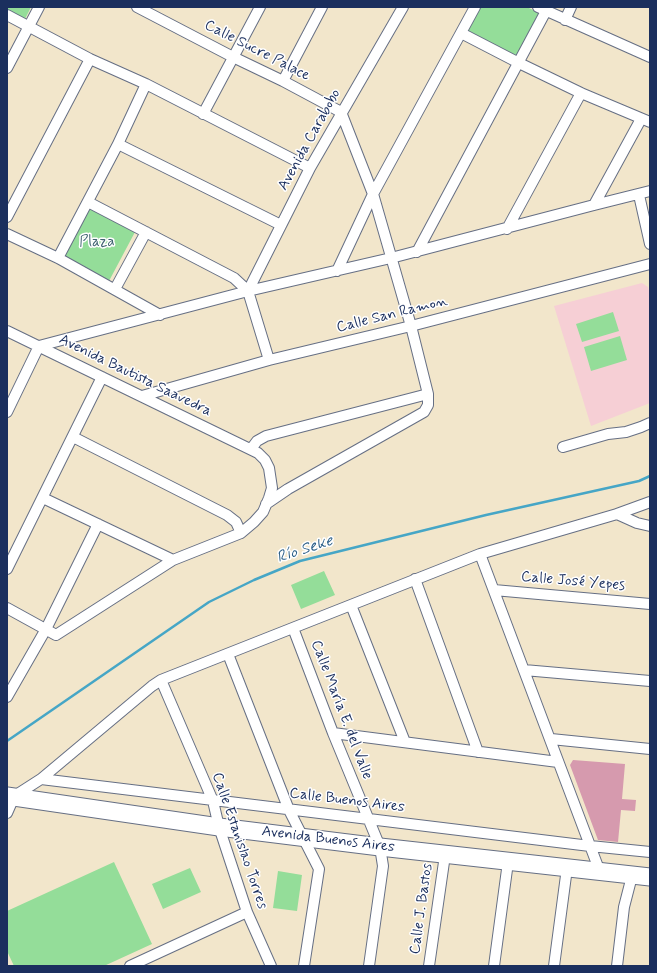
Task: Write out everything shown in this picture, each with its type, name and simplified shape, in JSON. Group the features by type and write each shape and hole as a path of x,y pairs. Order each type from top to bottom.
{"highway":[{"name":"Avenida Buenos Aires","path":"9,798 219,827 302,836 380,847 650,877"}],"street":[{"path":"7,68 39,7"},
{"name":"Calle Sucre Palace","path":"137,7 341,112"},
{"path":"202,114 260,7"},
{"path":"283,81 322,7"},
{"name":"Avenida Carabobo","path":"248,291 310,168 403,7"},
{"path":"337,271 373,194 475,7"},
{"path":"566,20 571,7"},
{"path":"417,252 519,63 542,9 650,57"},
{"path":"7,15 90,59 146,84 310,168"},
{"path":"461,33 582,93 645,120 594,205"},
{"path":"7,217 90,59"},
{"path":"58,258 118,144 146,84"},
{"path":"507,229 582,93"},
{"path":"7,608 56,635 173,560 241,533 263,512 266,504 288,489 424,412 428,405 428,394 411,326 373,194 341,112"},
{"path":"118,144 281,225"},
{"path":"7,412 39,346 248,291 417,252 650,191"},
{"path":"639,194 650,244"},
{"path":"88,202 234,278 248,291 269,360"},
{"path":"116,289 146,232"},
{"path":"7,234 58,258 160,314"},
{"name":"Calle San Ramon","path":"142,396 269,360 411,326 650,264"},
{"name":"Avenida Bautista Saavedra","path":"7,331 251,449 265,460 269,468 272,488 266,504"},
{"path":"7,569 102,377"},
{"path":"251,449 257,441 266,436 428,394"},
{"path":"562,447 608,434 626,432 650,423"},
{"path":"72,437 227,515 236,522 241,533"},
{"path":"43,498 173,560"},
{"path":"7,813 9,798 41,779 161,680 480,554 617,514 650,502"},
{"path":"617,514 637,523 650,526"},
{"path":"7,697 46,629 98,524"},
{"path":"480,554 600,872"},
{"path":"415,579 478,752"},
{"name":"Calle José Yepes","path":"494,590 650,604"},
{"path":"351,605 405,742"},
{"name":"Calle María E. del Valle","path":"293,628 333,733 380,847 383,866 369,966"},
{"path":"228,654 290,810 319,869 304,966"},
{"path":"524,670 650,681"},
{"name":"Calle Estanislao Torres","path":"161,680 213,801 219,827 247,912 271,966"},
{"path":"333,733 558,762"},
{"path":"551,739 650,749"},
{"name":"Calle Buenos Aires","path":"41,779 213,801 650,852"},
{"name":"Calle J. Bastos","path":"429,966 445,855"},
{"path":"494,966 508,862"},
{"path":"554,966 567,868"},
{"path":"617,966 624,907 632,876"},
{"path":"137,965 247,912"}],"shaded area":[{"path":"642,283 648,287 650,295 650,403 591,426 554,306"}],"green space":[{"path":"7,7 31,7 25,19 7,10"},
{"path":"480,7 527,7 541,14 517,58 467,31"},
{"name":"Plaza","path":"86,205 135,232 109,281 59,254"},
{"path":"613,312 619,331 582,342 576,324"},
{"path":"620,336 627,360 591,371 584,347"},
{"path":"324,571 335,595 301,609 291,585"},
{"path":"114,862 152,944 104,966 14,966 7,951 7,911"},
{"path":"190,868 201,892 163,909 152,884"},
{"path":"278,871 302,875 297,911 273,908"}],"building":[{"path":"573,760 625,764 622,799 636,800 635,811 621,810 618,842 598,840 570,765"}],"waterway":[{"name":"Río Seke","path":"7,741 209,602 254,580 300,561 486,515 639,481 650,476"}]}
